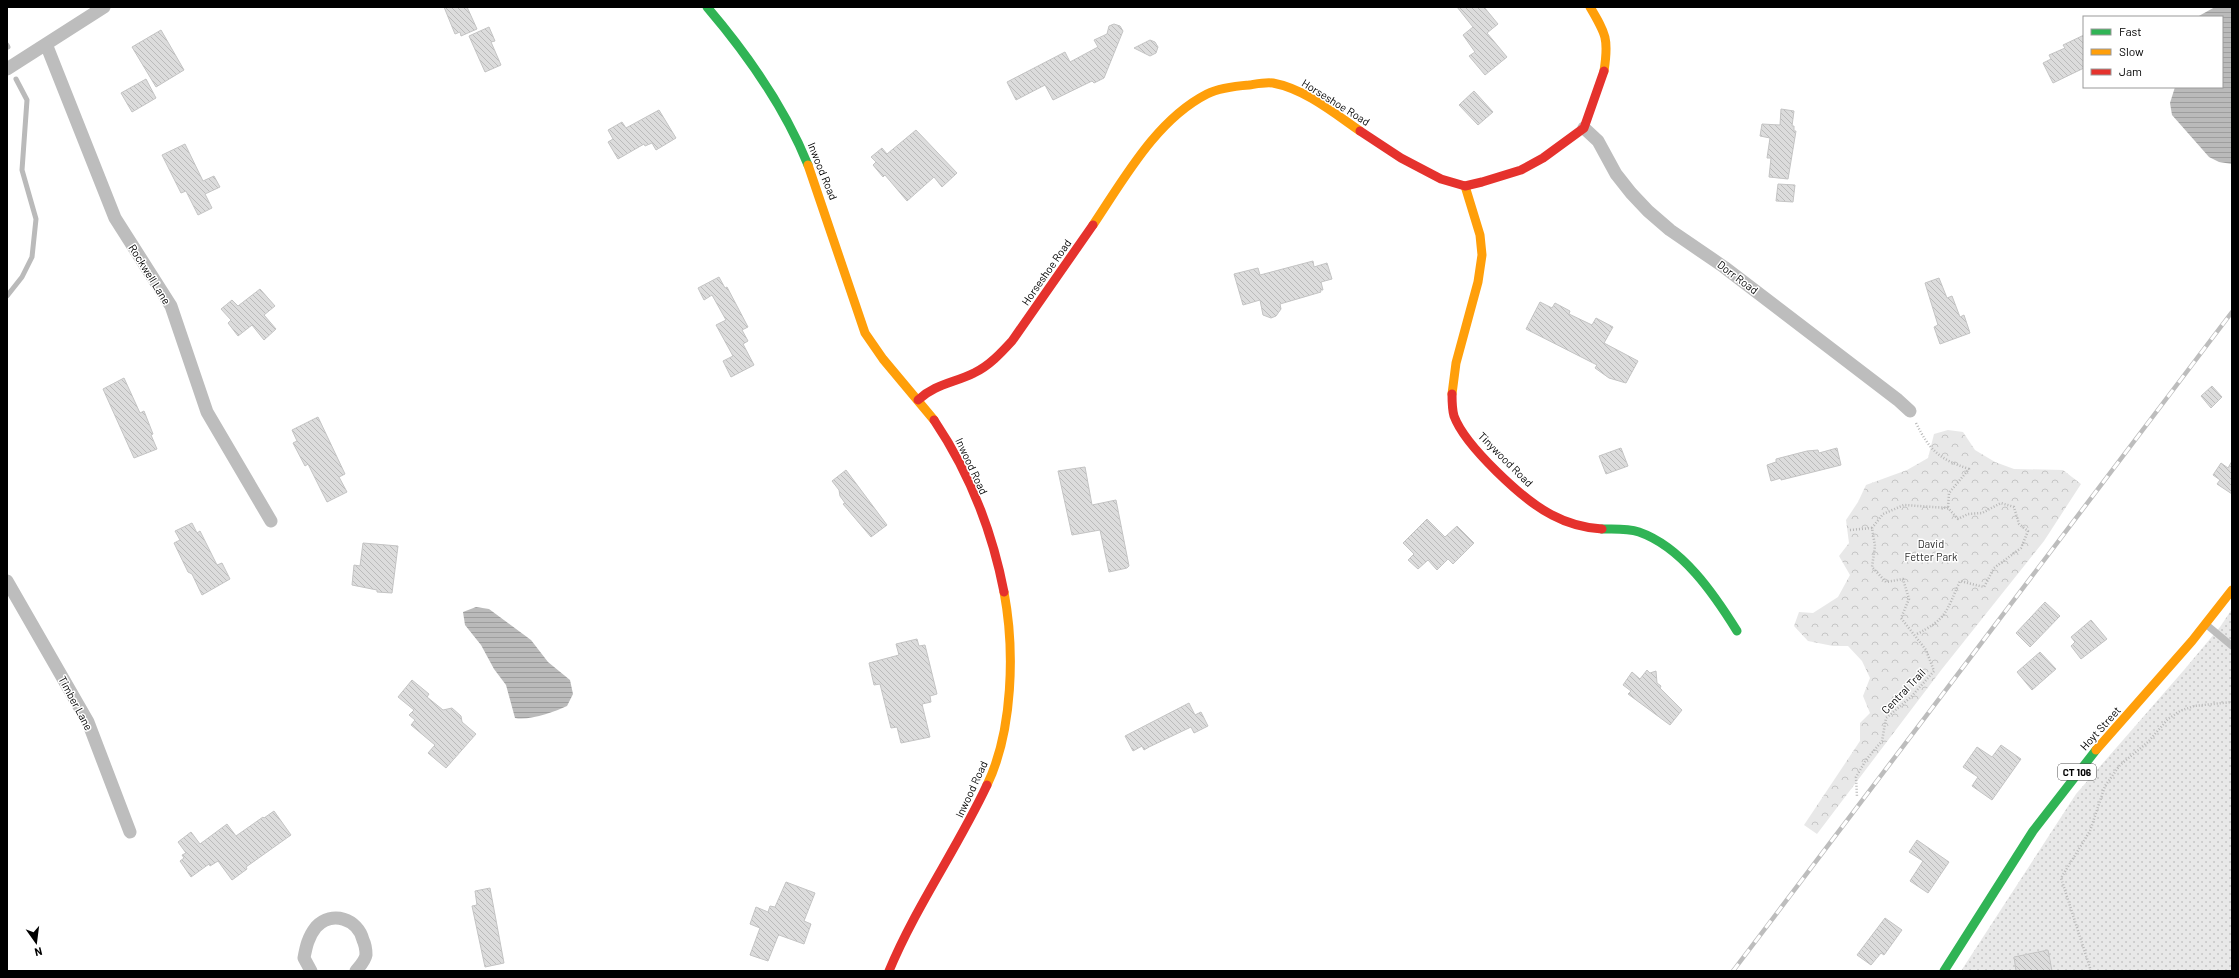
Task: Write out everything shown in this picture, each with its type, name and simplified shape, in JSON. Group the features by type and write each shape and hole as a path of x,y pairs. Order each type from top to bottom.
{"street":[{"path":"7,70 104,7"},
{"name":"Inwood Road","path":"707,7 744,55 787,119 801,147 826,210 865,333 875,351 918,400 945,438 963,469 983,521 1000,576 1008,622 1010,666 1004,732 999,757 978,807 900,946 889,971"},
{"path":"1466,186 1521,170 1543,158 1584,128 1604,72 1607,53 1606,34 1590,7"},
{"name":"Rockwell Lane","path":"46,44 114,218 171,306 207,412 271,521"},
{"name":"Horseshoe Road","path":"918,400 930,388 970,375 993,362 1012,341 1146,148 1174,118 1192,102 1209,93 1238,86 1272,83 1294,90 1317,102 1401,158 1441,179 1466,186"},
{"name":"Dorr Road","path":"1584,128 1598,141 1616,174 1631,193 1670,230 1730,271 1898,400 1910,411"},
{"name":"Tinywood Road","path":"1466,186 1482,239 1481,266 1454,377 1452,398 1453,413 1460,429 1482,456 1517,489 1551,514 1570,523 1587,528 1602,530 1631,528 1649,536 1677,556 1723,607 1737,631"},
{"name":"Timber Lane","path":"7,581 88,722 130,832"},
{"name":"Hoyt Street","path":"1944,971 2011,864 2047,810 2076,773 2170,668 2232,590"},
{"path":"311,971 304,958 309,936 317,926 326,921 343,918 354,924 362,935 366,956 356,971"}],"lane":[{"path":"2206,624 2232,646"}],"path":[{"path":"1910,411 1927,445 1939,457 1970,470 1949,494 1948,508"},
{"path":"1850,530 1872,528 1883,514 1904,505 1948,508 1958,519 1968,514 1982,513 2001,503 2014,507 2019,524 2028,531 2021,548 1994,568 1984,587 1960,580 1945,614 1935,625 1915,635"},
{"name":"Central Trail","path":"1857,798 1856,777 1866,760 1882,741 1886,718 1911,697 1934,671 1926,650 1901,618 1909,599 1903,579 1886,582 1872,567 1875,546 1872,528"},
{"path":"2091,971 2061,878 2090,830 2105,786 2120,765 2148,742 2168,719 2194,706 2232,702"}],"green space":[{"name":"David Fetter Park","path":"1948,430 1963,432 1975,450 1995,462 2014,469 2063,470 2081,484 2044,541 1942,669 1817,834 1804,825 1860,741 1860,723 1870,713 1863,696 1870,678 1862,661 1848,646 1833,646 1808,641 1794,626 1799,612 1813,613 1838,597 1850,575 1839,556 1849,543 1846,520 1858,502 1866,485 1907,470 1928,458 1934,434"},
{"path":"2232,609 2232,971 1961,971 2076,794 2184,670 2220,627"}],"shaded area":[{"path":"2215,7 2232,7 2232,164 2219,162 2209,157 2172,115 2170,103 2175,88 2223,88 2223,16 2199,16"},
{"path":"476,607 489,609 531,640 548,662 570,680 573,694 567,706 534,717 521,719 515,718 506,685 494,669 481,645 465,625 463,612"}],"building":[{"path":"444,7 467,7 477,29 461,36 460,32 455,34"},
{"path":"1457,7 1484,7 1498,24 1487,33 1507,57 1485,75 1469,56 1475,52 1463,35 1473,27"},
{"path":"1114,24 1120,26 1123,31 1104,78 1094,83 1092,81 1053,100 1045,85 1016,100 1007,82 1065,52 1070,62 1098,47 1094,40 1107,34 1109,26"},
{"path":"489,27 495,41 491,42 501,65 485,72 469,36"},
{"path":"161,30 184,70 156,87 132,47"},
{"path":"2083,35 2083,68 2053,83 2043,63 2051,59 2049,55 2065,48 2063,45"},
{"path":"1150,40 1155,42 1158,47 1156,53 1150,56 1134,48"},
{"path":"146,79 156,98 132,112 121,93"},
{"path":"1474,91 1493,112 1478,125 1459,105"},
{"path":"1781,109 1794,111 1792,126 1794,126 1794,131 1796,131 1788,179 1769,177 1771,158 1767,158 1770,138 1760,136 1762,124 1780,125"},
{"path":"659,110 676,138 656,150 652,143 645,146 644,144 618,159 608,142 613,139 608,130 622,122 626,128"},
{"path":"916,130 957,173 942,187 934,177 907,201 885,175 883,177 873,165 876,162 871,157 882,148 887,154"},
{"path":"185,144 203,181 214,176 220,187 205,194 212,208 198,215 186,191 181,193 162,155"},
{"path":"1778,184 1795,185 1793,202 1776,201"},
{"path":"1313,261 1314,267 1327,263 1332,279 1321,282 1323,290 1320,290 1321,292 1280,304 1281,309 1276,316 1271,318 1263,315 1260,300 1243,305 1234,274 1258,268 1260,275"},
{"path":"719,277 725,288 727,287 748,327 742,330 748,341 743,344 754,365 731,377 723,361 733,356 716,325 726,320 712,295 704,300 698,288"},
{"path":"1939,278 1947,298 1952,296 1960,317 1964,315 1970,333 1940,344 1934,327 1938,325 1925,283"},
{"path":"260,289 275,306 264,315 276,329 264,340 252,325 238,336 228,323 231,320 221,309 232,300 238,306"},
{"path":"1540,302 1552,308 1555,303 1570,311 1569,314 1592,325 1596,318 1613,327 1604,343 1638,361 1626,383 1609,378 1595,368 1597,365 1526,329"},
{"path":"124,378 140,413 144,411 157,449 134,458 103,389"},
{"path":"2212,386 2222,397 2211,408 2201,396"},
{"path":"318,417 345,474 339,477 347,492 327,502 308,464 305,466 293,443 297,441 292,430"},
{"path":"1621,448 1628,466 1606,474 1599,456"},
{"path":"1837,448 1841,465 1781,480 1781,478 1771,481 1767,465 1776,462 1776,459 1807,451 1818,450 1819,453"},
{"path":"2232,461 2232,494 2217,484 2220,480 2213,475 2221,463 2228,468"},
{"path":"1085,467 1092,505 1116,500 1129,566 1127,568 1109,572 1100,530 1072,535 1058,471"},
{"path":"846,470 887,525 871,537 843,504 845,503 840,496 839,490 832,481"},
{"path":"1427,519 1445,537 1457,526 1474,543 1453,564 1448,559 1437,570 1428,560 1418,569 1408,560 1414,554 1403,543"},
{"path":"192,523 197,533 200,531 217,565 222,563 230,579 202,595 192,574 188,572 174,543 180,540 175,531"},
{"path":"363,543 398,546 392,593 377,592 377,590 352,585 354,565 360,566"},
{"path":"2045,602 2060,616 2030,647 2016,633"},
{"path":"2091,620 2107,639 2081,659 2071,646 2075,642 2071,637"},
{"path":"917,639 919,646 925,645 937,694 930,696 931,702 922,704 930,737 901,743 897,727 891,728 880,684 874,685 869,663 899,655 896,644"},
{"path":"2040,652 2056,669 2032,690 2017,672"},
{"path":"1647,670 1650,673 1656,671 1657,683 1661,686 1660,688 1682,710 1670,725 1628,694 1631,691 1623,685 1632,672 1640,679"},
{"path":"412,680 429,694 427,697 443,710 452,708 461,716 462,722 476,734 446,768 428,753 435,745 411,725 415,720 409,715 414,710 398,697"},
{"path":"1189,703 1195,715 1201,712 1208,726 1194,733 1191,727 1144,750 1142,746 1133,751 1125,736"},
{"path":"2001,745 2021,759 1992,800 1972,786 1978,777 1963,767 1977,747 1992,757"},
{"path":"274,811 291,835 246,867 247,869 232,880 218,861 210,866 209,864 191,877 180,861 184,858 182,855 186,853 178,842 191,832 200,844 227,824 236,836"},
{"path":"1917,840 1949,862 1928,893 1910,881 1923,861 1909,852"},
{"path":"786,882 815,893 804,921 811,924 804,944 779,935 768,961 750,955 760,928 750,924 756,907 768,912 770,906 775,907"},
{"path":"490,888 504,963 485,967 472,906 477,905 475,891"},
{"path":"1885,918 1902,930 1884,955 1881,953 1871,965 1857,955"},
{"path":"2048,950 2052,971 2016,971 2014,957"}],"waterway":[{"path":"7,296 22,277 32,257 36,219 22,170 27,100 16,79"}],"railway":[{"path":"1733,971 2232,312"}],"traffic: fast":[{"path":"707,7 737,44 764,82 788,122 808,165"},
{"path":"1602,529 1625,529 1639,532 1655,539 1669,549 1696,573 1718,602 1737,631"},
{"path":"1944,971 2033,831 2096,750"}],"traffic: slow":[{"path":"1590,7 1600,24 1605,37 1606,51 1604,71"},
{"path":"1093,225 1129,170 1157,135 1172,119 1189,105 1217,90 1264,83 1273,83 1285,86 1319,102 1360,131"},
{"path":"808,165 865,333 883,359 934,420"},
{"path":"1452,394 1456,363 1478,282 1482,255 1480,235 1465,186"},
{"path":"2096,750 2192,641 2232,590"},
{"path":"987,785 996,764 1007,715 1010,639 1004,592"}],"traffic: jam":[{"path":"1360,131 1401,158 1441,179 1465,186 1482,182 1521,170 1543,158 1584,128 1604,71"},
{"path":"918,400 931,390 979,370 999,355 1012,341 1093,225"},
{"path":"1452,394 1453,413 1460,428 1482,457 1497,472 1526,498 1552,515 1576,525 1602,529"},
{"path":"934,420 958,460 978,502 993,546 1004,592"},
{"path":"889,971 911,924 963,832 987,785"}]}
